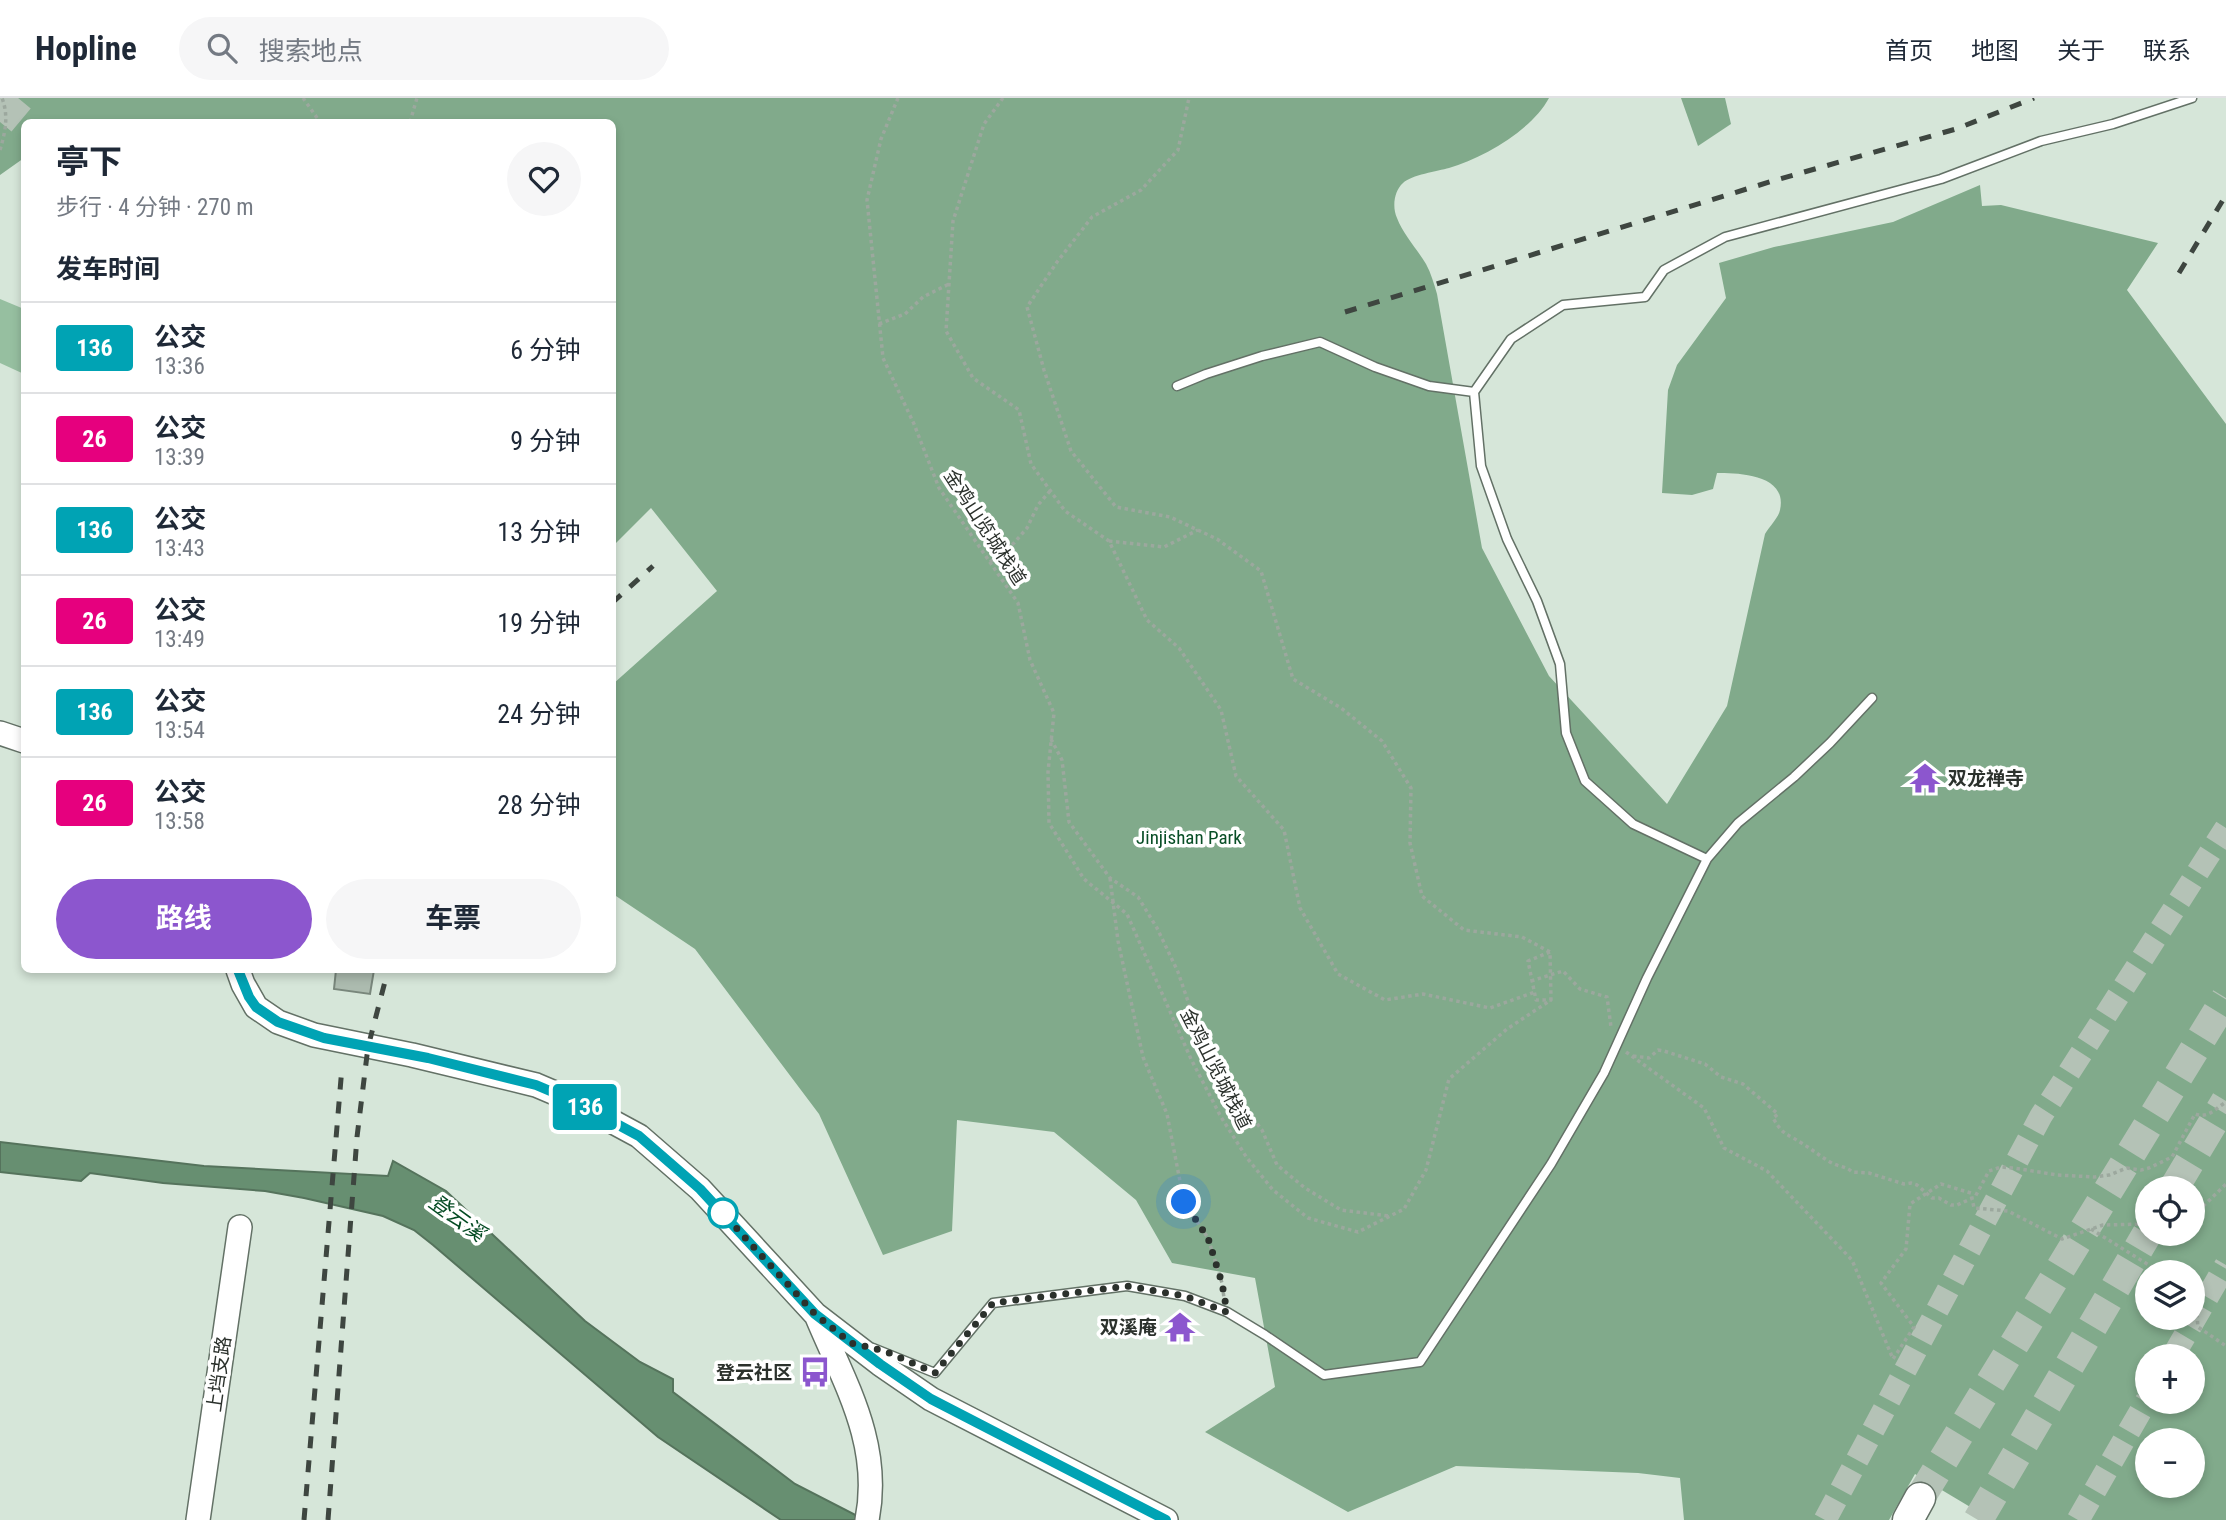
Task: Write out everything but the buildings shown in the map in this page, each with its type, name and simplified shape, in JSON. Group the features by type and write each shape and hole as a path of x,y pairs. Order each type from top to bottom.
{"street":[{"path":"0,733 21,740"},
{"path":"239,973 256,1007 278,1022 324,1038 420,1056 536,1085 576,1102 639,1136 700,1189 815,1314 851,1343 931,1399 1166,1520"},
{"name":"上垱支路","path":"198,1520 240,1227"},
{"path":"815,1314 864,1430 871,1474 867,1520"}],"lane":[{"path":"1707,859 1633,824 1585,780 1566,733 1560,664 1537,601 1507,539 1481,466 1474,392 1511,339 1563,305 1645,297 1664,270 1725,237 1941,179 2041,141 2113,124 2192,98"},
{"path":"1177,386 1251,359 1320,342 1375,368 1429,386 1474,392"},
{"path":"851,1343 885,1351 935,1373 993,1303 1127,1286 1185,1296 1227,1312 1324,1375 1420,1362 1551,1164 1604,1073 1647,978 1707,859 1738,823 1794,777 1872,698"}],"path":[{"path":"0,150 6,116 2,98"},
{"path":"303,98 318,119"},
{"path":"411,119 417,98"},
{"name":"金鸡山览城栈道","path":"898,98 881,139 867,200 883,358 914,424 939,488 1018,603 1030,660 1054,713 1048,772 1049,822 1084,879 1127,914 1191,1059 1221,1117 1247,1158 1273,1190 1308,1218 1358,1232 1404,1209 1426,1170 1449,1079 1507,1029 1551,1000"},
{"path":"1003,98 984,124 953,221 946,331 973,378 1019,410 1031,464 1065,511 1109,541 1164,547 1198,530"},
{"path":"1189,98 1178,150 1140,190 1092,217 1027,306 1044,370 1071,451 1116,507 1170,517 1217,540 1261,571 1293,679 1340,708 1381,741 1411,788 1410,844 1422,897 1464,930 1522,937 1550,952"},
{"path":"879,324 905,314 923,297 949,284"},
{"path":"990,562 1014,543 1027,528 1038,505 1050,491"},
{"path":"1109,541 1147,620 1180,648 1221,710 1236,776 1284,830 1300,908 1338,974 1385,1000 1423,994 1490,1008 1535,992"},
{"path":"1051,739 1062,760 1069,822 1110,878 1138,897 1157,928 1178,972 1208,1059 1262,1130 1277,1165 1305,1188 1341,1210 1388,1216"},
{"path":"1110,878 1118,941 1143,1057 1167,1114 1184,1202 1208,1238 1222,1283 1227,1312"},
{"path":"1550,952 1551,1000 1536,1000 1528,961 1550,952"},
{"path":"1531,981 1563,971 1580,989 1607,997 1611,1027 1622,1034 1626,1052 1704,1108 1724,1148 1768,1171 1852,1260 1893,1359 1914,1327 1881,1283 1906,1249 1910,1204 1941,1184 1971,1193 1974,1209 2008,1211 2062,1238 2103,1225 2135,1224"},
{"path":"1631,1056 1649,1058 1658,1050 1710,1066 1721,1077 1743,1084 1778,1114 1773,1118 1783,1133 1801,1142 1816,1155 1852,1172 1869,1173 1904,1184 1917,1185 1932,1198 1939,1198 1951,1205 1972,1199 1989,1171 2001,1167 2095,1177 2127,1168 2141,1170 2156,1167 2177,1151 2195,1114 2208,1115 2226,1102"},
{"path":"2205,1204 2226,1184"},
{"path":"2091,1229 2141,1260"},
{"path":"2202,1330 2226,1346"}],"shaded area":[{"path":"0,299 21,308 21,373 0,363"}],"green space":[{"name":"Jinjishan Park","path":"0,98 1549,98 1519,132 1491,150 1449,168 1407,180 1398,190 1395,209 1403,230 1428,267 1437,294 1482,548 1549,676 1667,804 1727,706 1765,534 1780,510 1780,498 1776,489 1769,482 1748,475 1717,473 1713,489 1692,495 1662,493 1668,390 1677,365 1726,298 1719,263 1774,247 1893,222 1980,185 1982,206 2001,205 2158,243 2127,290 2226,424 2226,1520 1992,1520 1915,1474 1889,1520 1684,1520 1680,1478 1638,1473 1456,1466 1348,1512 1205,1432 1275,1387 1255,1278 1172,1263 1136,1200 1054,1132 957,1120 952,1231 883,1255 819,1114 695,949 616,896 616,681 717,591 651,508 616,543 616,119 21,119 21,160 0,175"},
{"path":"1681,98 1725,98 1731,124 1698,146"}],"water":[{"name":"登云溪","path":"0,1142 204,1166 388,1176 393,1161 446,1191 585,1321 640,1362 673,1379 673,1392 795,1484 865,1520 781,1520 658,1437 433,1245 414,1230 383,1216 265,1191 163,1183 90,1173 81,1181 0,1172"}],"tunnel":[{"path":"0,122 20,98"},
{"path":"1825,1520 2041,1116 2226,828"},
{"path":"1920,1498 2226,998"},
{"path":"2181,1176 2226,1101"},
{"path":"1978,1520 2140,1246"},
{"path":"2180,1344 2226,1265"},
{"path":"2078,1520 2139,1414"}],"railway":[{"path":"1345,312 1776,180 1956,129 2034,98"},
{"path":"2179,273 2226,195"},
{"path":"616,599 653,566"},
{"path":"328,1520 357,1137 368,1047 387,973"},
{"path":"304,1520 342,1067"}],"bus line":[{"name":"136","path":"239,973 256,1007 278,1022 324,1038 428,1058 536,1085 576,1102 639,1136 662,1153 700,1189 815,1314 851,1343 931,1399 1166,1520"}],"place":[{"name":"双龙禅寺","path":"1925,778"},
{"name":"双溪庵","path":"1180,1327"},
{"name":"登云社区","path":"815,1372"}],"route":[{"path":"723,1213 717,1207 815,1314 851,1343 885,1351 935,1373 993,1303 1127,1286 1185,1296 1227,1312 1222,1283 1208,1238 1184,1202"}]}
